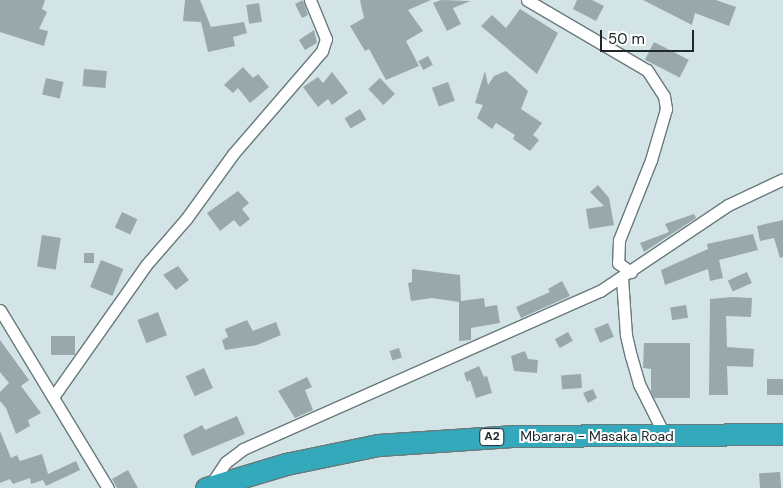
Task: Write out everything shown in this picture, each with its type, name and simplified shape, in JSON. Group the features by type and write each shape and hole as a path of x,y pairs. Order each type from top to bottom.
{"highway":[{"name":"Mbarara - Masaka Road","path":"207,487 286,464 378,445 512,436 783,434"}],"street":[{"path":"53,397 146,265 186,219 233,154 322,51 326,39 310,0"},
{"path":"527,0 647,70 664,96 666,109 651,160 619,240 618,263 626,275 626,334 631,356 639,384 665,436"},
{"path":"207,487 226,462 252,444 556,313 626,275 728,206 783,179"},
{"path":"0,310 108,488"}],"building":[{"path":"0,0 45,0 42,9 47,12 39,29 48,31 44,46 0,32"},
{"path":"185,0 200,0 211,27 244,22 247,33 233,37 235,46 208,52 201,22 183,21"},
{"path":"303,0 308,15 302,18 295,4"},
{"path":"360,0 431,0 408,10 423,31 406,41 419,66 386,80 369,49 365,51 350,26 364,18"},
{"path":"441,0 471,1 453,8 461,24 447,31 433,3"},
{"path":"577,0 592,0 604,6 596,21 573,9"},
{"path":"643,0 716,0 736,7 729,26 695,13 692,25"},
{"path":"259,3 262,22 249,24 246,5"},
{"path":"520,9 558,33 537,74 481,26 492,15 506,28"},
{"path":"314,30 317,43 305,50 299,40"},
{"path":"654,42 689,60 680,78 645,60"},
{"path":"428,56 433,65 423,70 418,61"},
{"path":"243,67 253,78 258,74 269,87 250,103 238,88 233,93 224,85"},
{"path":"84,69 107,71 105,88 83,86"},
{"path":"485,71 488,85 494,76 506,71 528,91 521,109 542,123 533,135 539,140 530,151 513,139 515,135 496,123 492,129 477,118 483,105 475,103"},
{"path":"332,72 348,93 332,105 328,99 318,107 303,87 318,77 323,83"},
{"path":"46,78 64,82 60,99 42,95"},
{"path":"380,78 395,94 383,105 368,89"},
{"path":"448,82 455,101 439,107 432,88"},
{"path":"360,109 366,119 351,129 345,118"},
{"path":"598,185 609,198 614,225 589,229 586,209 604,206 590,192"},
{"path":"238,191 249,203 242,209 250,219 240,227 234,220 220,231 207,213"},
{"path":"122,212 137,219 130,235 115,227"},
{"path":"694,214 696,218 644,252 640,243 669,232 665,224"},
{"path":"783,220 783,257 780,258 774,238 760,241 757,226"},
{"path":"753,234 758,250 719,260 723,278 710,281 708,269 665,285 661,270 708,249 707,244"},
{"path":"42,235 61,238 56,270 37,267"},
{"path":"84,253 94,253 94,263 84,263"},
{"path":"101,260 123,269 112,296 90,287"},
{"path":"178,266 189,280 176,290 163,275"},
{"path":"412,269 460,275 461,301 484,298 485,307 497,305 500,323 471,328 471,340 459,341 459,302 432,298 411,301 408,283 412,282"},
{"path":"747,272 752,283 733,292 728,281"},
{"path":"562,281 570,296 521,318 516,307 550,292 548,289"},
{"path":"752,298 751,317 726,316 727,347 754,349 753,367 727,366 728,395 709,395 710,299"},
{"path":"686,305 688,318 672,320 670,308"},
{"path":"158,312 167,335 146,343 137,320"},
{"path":"247,320 253,331 276,322 281,335 257,345 225,350 222,340 228,337 225,329"},
{"path":"608,323 614,337 600,343 594,329"},
{"path":"568,332 573,341 560,348 555,339"},
{"path":"51,336 75,336 75,355 51,355"},
{"path":"0,340 29,380 21,386 41,413 28,420 30,426 16,434 6,408 0,401 0,392 9,383 0,372"},
{"path":"644,343 690,343 690,398 654,398 651,391 651,369 643,368"},
{"path":"399,348 402,358 392,360 389,351"},
{"path":"525,351 528,359 538,360 537,373 514,371 511,356"},
{"path":"479,366 484,377 487,376 492,393 476,398 470,380 467,382 464,373"},
{"path":"204,368 213,388 195,396 186,376"},
{"path":"581,374 582,388 562,389 561,375"},
{"path":"307,377 312,387 305,390 313,410 295,418 278,391"},
{"path":"767,379 783,379 783,395 767,395"},
{"path":"593,389 597,398 588,403 583,393"},
{"path":"237,416 245,434 192,456 183,435 202,425 205,430"},
{"path":"0,431 11,458 17,455 20,461 42,454 48,474 76,461 80,470 46,486 43,480 31,484 30,478 13,484 10,479 0,483"},
{"path":"128,470 138,488 117,488 112,479"},
{"path":"780,472 781,488 760,488 759,473"}]}
